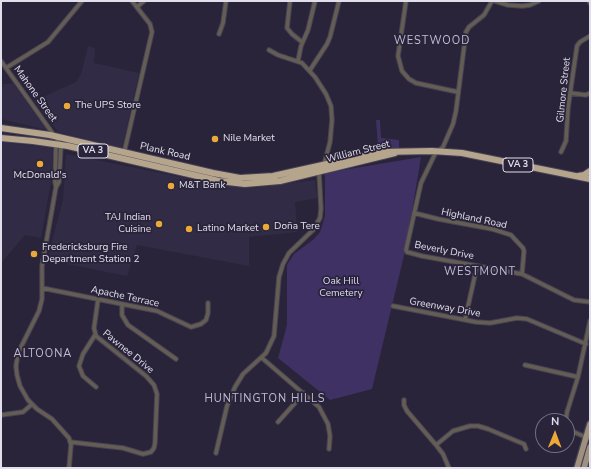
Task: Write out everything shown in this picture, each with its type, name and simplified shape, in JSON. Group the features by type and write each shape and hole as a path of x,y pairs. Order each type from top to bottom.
{"highway":[{"name":"Plank Road","path":"1,128 55,136 146,158 244,178 267,177 325,164"},
{"name":"Plank Road","path":"1,138 33,140 59,145 219,181 239,184 267,183 319,172"},
{"name":"William Street","path":"325,164 381,152 439,151 462,153 590,179"},
{"name":"William Street","path":"319,172 402,152"},
{"path":"137,162 143,161 146,158"},
{"path":"154,166 156,163 167,162"},
{"path":"575,176 584,175 590,171"}],"main road":[{"path":"576,468 588,438 590,424"},
{"path":"584,468 590,447"}],"street":[{"path":"6,68 48,42 82,1"},
{"path":"124,152 152,36 150,24 132,1"},
{"path":"137,7 144,1"},
{"path":"219,34 223,23 226,1"},
{"path":"290,1 287,28 302,42"},
{"path":"298,61 302,42 308,30 315,1"},
{"path":"310,70 330,37 339,1"},
{"path":"406,1 398,56 402,70 408,79 416,83 458,92"},
{"path":"414,213 424,176 435,154 443,147 453,124 466,32 469,27 484,15 492,1"},
{"path":"496,1 514,6 526,6 536,2"},
{"name":"Gilmore Street","path":"561,152 566,141 570,93 577,46 580,42 590,36"},
{"path":"216,453 228,406 235,387 243,374 262,358 269,349 274,336 279,277 283,264 290,252 313,230 320,218 319,172 325,164 330,142 332,113 330,102 326,94 310,70 298,61 278,55 269,50"},
{"name":"Mahone Street","path":"1,61 55,136 59,145"},
{"path":"570,93 586,95 590,93"},
{"path":"59,145 59,182 56,188 42,266 41,305 18,353 16,366 20,386 32,404 55,422 67,435 70,442 69,468"},
{"name":"Beverly Drive","path":"414,213 406,248 408,252 522,274 574,300 590,302"},
{"name":"Highland Road","path":"414,213 492,229 510,235 524,251 522,274"},
{"path":"465,320 477,266"},
{"name":"Apache Terrace","path":"42,288 157,311 191,327 201,324 206,320 208,303"},
{"name":"Pawnee Drive","path":"70,442 122,448 143,454 151,452 155,443 157,394 154,385 146,376 104,344 96,335 94,325 98,300"},
{"path":"122,304 122,315 128,325 176,360"},
{"name":"Greenway Drive","path":"392,306 483,323 517,318 527,319 586,344"},
{"path":"567,413 578,377 590,321"},
{"path":"96,335 83,354 79,366 83,376 96,387"},
{"path":"262,358 319,407 326,418 329,431 329,449"},
{"path":"525,365 578,377"},
{"path":"278,422 304,393"},
{"path":"404,400 404,405 407,410 443,454 449,468"},
{"path":"1,415 18,413 26,410 32,404"},
{"path":"436,445 453,431 470,426 478,426 524,444 526,449"},
{"path":"575,432 588,438"}],"shaded area":[{"path":"88,46 95,48 94,63 139,73 122,148 58,132 34,101 76,82 81,74"},
{"path":"12,82 47,130 1,119 1,96 3,84 11,84"},
{"path":"1,142 53,148 51,182 41,238 25,235 1,263"},
{"path":"66,154 206,182 251,188 315,180 317,198 295,202 297,232 249,237 249,266 137,245 127,276 47,260 63,200"}],"green space":[{"path":"376,120 380,120 381,138 399,140 399,148 374,151 373,147 378,146"},
{"name":"Oak Hill Cemetery","path":"421,157 406,247 372,389 330,400 278,358 287,325 287,265 294,254 314,239 320,232 325,216 325,173"}],"place":[{"name":"The UPS Store","path":"67,106"},
{"name":"Nile Market","path":"215,139"},
{"name":"McDonald's","path":"40,164"},
{"name":"M&T Bank","path":"171,186"},
{"name":"TAJ Indian Cuisine","path":"159,224"},
{"name":"Doña Tere","path":"266,227"},
{"name":"Latino Market","path":"189,229"},
{"name":"Fredericksburg Fire Department Station 2","path":"34,254"}],"district":[{"name":"WESTWOOD","path":"432,41"},
{"name":"WESTMONT","path":"480,272"},
{"name":"ALTOONA","path":"43,354"},
{"name":"HUNTINGTON HILLS","path":"265,399"}]}
